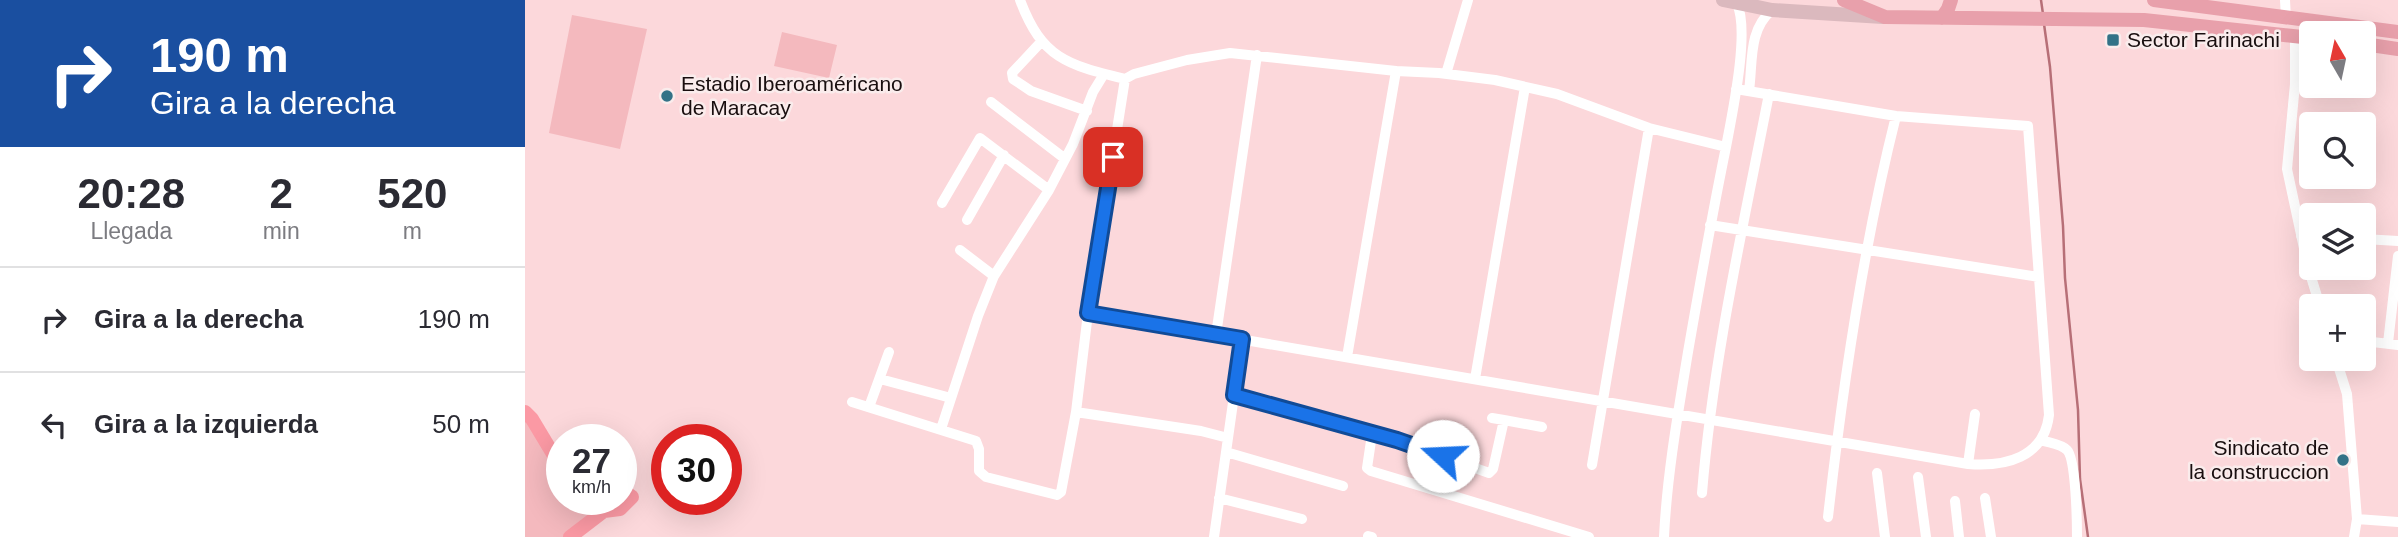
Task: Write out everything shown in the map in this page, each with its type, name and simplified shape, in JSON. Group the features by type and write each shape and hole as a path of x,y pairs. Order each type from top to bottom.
{"main road":[{"path":"1844,0 1885,17 2144,20 2299,36"},
{"path":"1942,18 1951,0"},
{"path":"2156,0 2398,32"},
{"path":"2377,46 2398,49"}],"street":[{"path":"1020,0 1029,23 1041,42 1064,61 1125,79 1134,74 1206,55 1230,53 1446,74 1495,80 1556,94 1649,128 1726,147"},
{"path":"1446,74 1468,0"},
{"path":"2285,0 2286,19"},
{"path":"1730,2 1772,10 1885,17"},
{"path":"1672,537 1664,537 1665,508 1678,413 1726,147 1742,30 1742,18 1730,2"},
{"path":"1750,85 1756,31 1764,17 1772,10"},
{"path":"2295,36 2295,84 2287,169 2299,211"},
{"path":"1041,42 1012,73 1013,79 1031,91 1087,111"},
{"path":"1216,335 1257,55"},
{"path":"1347,357 1396,71"},
{"path":"941,429 978,316 995,276 1049,190 1087,111 1093,92 1104,74"},
{"path":"852,402 976,441 979,449 979,471 986,477 1057,495 1063,488 1125,79"},
{"path":"1088,313 1968,464 2012,461 2033,450 2041,440 2049,415 2028,126 1896,116 1769,94 1750,85 1736,84"},
{"path":"1475,379 1525,87"},
{"path":"1702,494 1708,418 1741,231 1759,154 1769,94"},
{"path":"991,102 1064,158"},
{"path":"1828,517 1836,440 1868,251 1896,116"},
{"path":"1592,465 1649,128"},
{"path":"942,203 980,138 1049,190"},
{"path":"967,220 1004,155"},
{"path":"1710,225 2039,277"},
{"path":"2376,240 2398,241"},
{"path":"960,250 995,276"},
{"path":"2393,344 2398,256"},
{"path":"1214,537 1242,339"},
{"path":"869,407 889,352"},
{"path":"2340,371 2347,394 2357,519 2354,537"},
{"path":"880,379 951,398"},
{"path":"1234,395 1397,440 1489,473 1493,469 1504,420"},
{"path":"1076,412 1201,431 1228,438"},
{"path":"1968,464 1976,414"},
{"path":"1492,418 1542,427"},
{"path":"1374,434 1367,463 1367,468 1371,471 1589,537"},
{"path":"2041,440 2069,452 2075,484 2077,537"},
{"path":"1226,452 1343,486"},
{"path":"1877,473 1885,537"},
{"path":"1919,477 1926,537"},
{"path":"1219,498 1302,519"},
{"path":"1985,498 1991,537"},
{"path":"1955,501 1959,537"},
{"path":"2357,519 2398,522"}],"shaded area":[{"path":"572,15 647,29 620,149 549,133"},
{"path":"782,32 837,45 829,78 774,66"},
{"path":"525,412 546,442 546,515 599,515 570,537 525,537"}],"waterway":[{"path":"2041,0 2043,14"},
{"path":"2044,24 2050,67 2065,278 2078,410 2080,479 2088,537"},
{"path":"525,412 546,442"},
{"path":"570,537 599,515"}],"place":[{"name":"Sector Farinachi","path":"2113,40"},
{"name":"Estadio Iberoaméricano de Maracay","path":"667,96"},
{"name":"Sindicato de la construccion","path":"2343,460"}],"route":[{"path":"1113,157 1088,313 1242,339 1234,395 1397,440 1443,456"}]}
